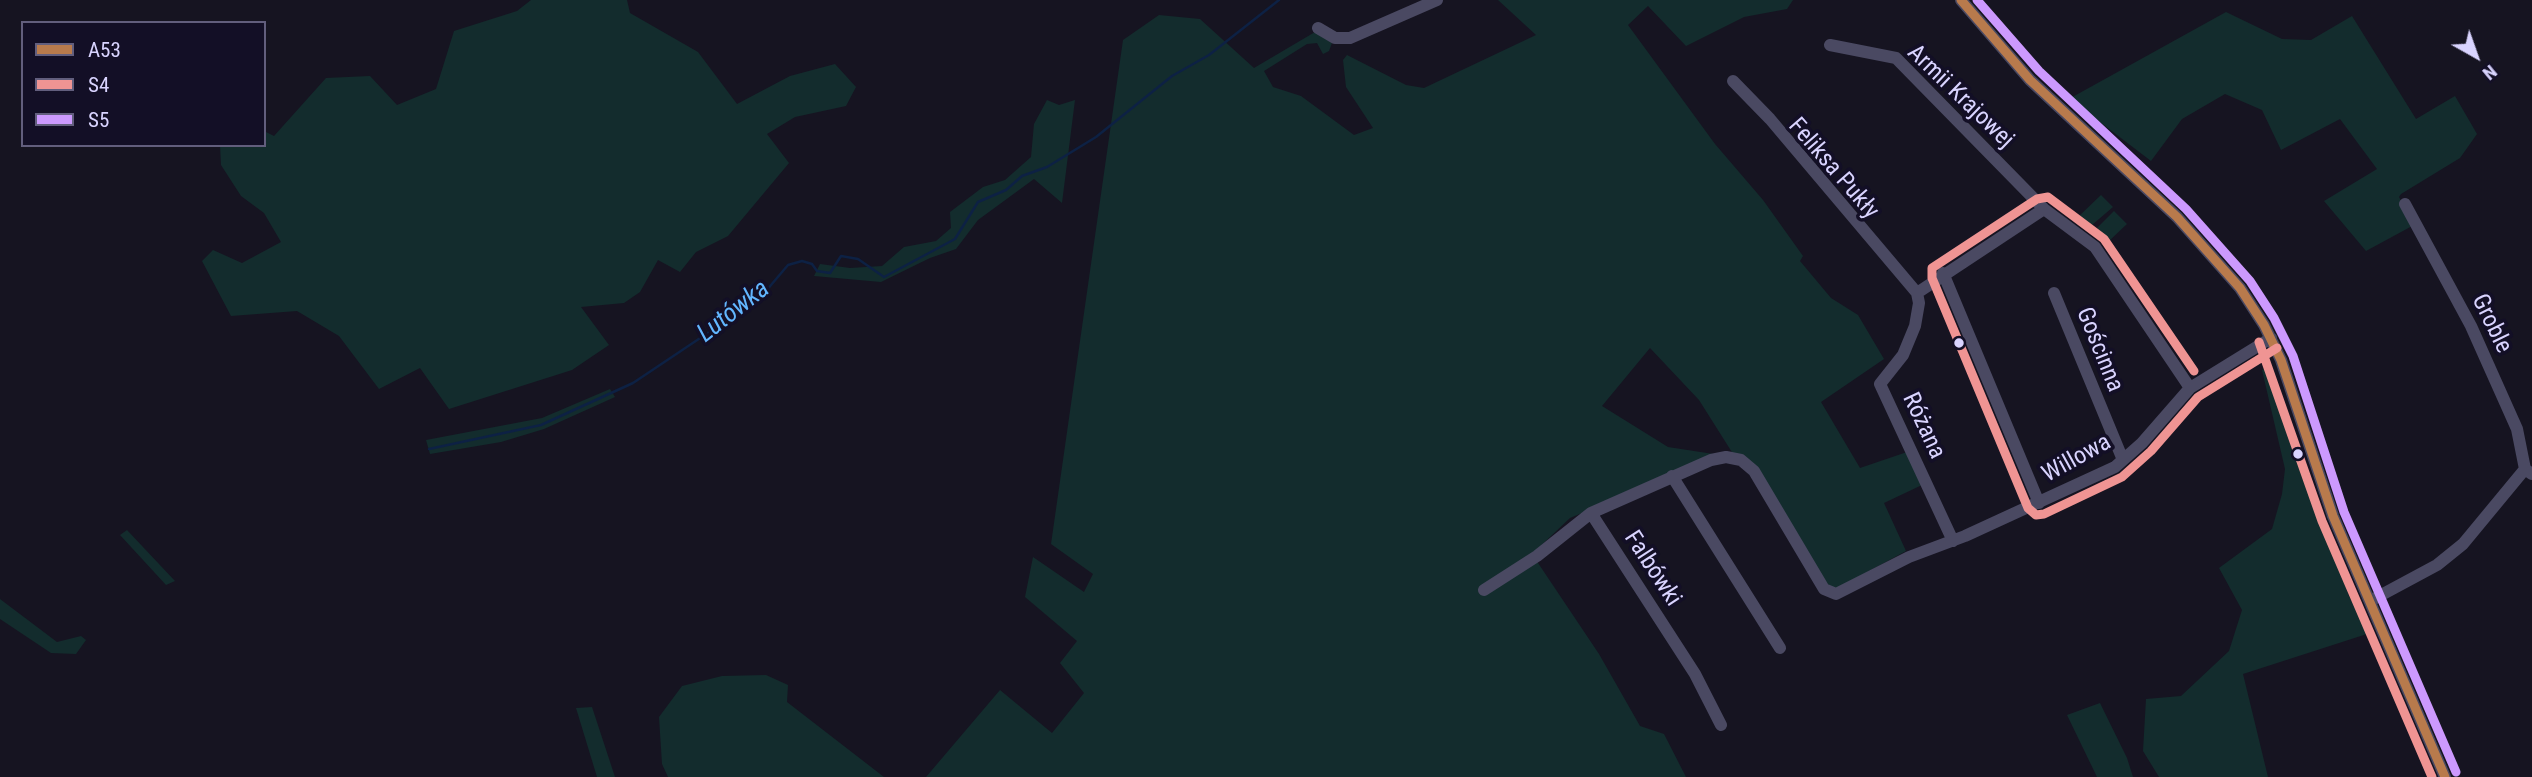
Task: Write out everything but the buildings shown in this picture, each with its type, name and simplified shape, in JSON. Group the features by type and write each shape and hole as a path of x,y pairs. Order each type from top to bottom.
{"street":[{"path":"1318,28 1335,38 1350,38 1437,0"},
{"path":"1961,0 2030,80 2177,218 2240,288 2271,338 2329,505 2445,777"},
{"name":"Armii Krajowej","path":"1830,46 1896,58 2045,209 2095,247 2190,388"},
{"name":"Feliksa Pukły","path":"1733,80 1917,293"},
{"name":"Groble","path":"2370,601 2426,573 2463,544 2528,471 2517,429 2471,326 2405,204"},
{"path":"1917,293 1943,273 2045,209"},
{"path":"1943,273 2039,503"},
{"name":"Różana","path":"1917,293 1919,303 1915,326 1903,355 1880,384 1954,541"},
{"name":"Gościnna","path":"2054,293 2123,460"},
{"name":"Willowa","path":"1836,594 1909,557 1954,541 2115,467 2142,443 2190,388 2271,338"},
{"name":"Falbówki","path":"1721,725 1695,674 1591,513 1711,460 1726,457 1741,460 1754,471 1824,589 1836,594"},
{"path":"1672,476 1780,648"},
{"path":"1484,590 1536,556 1591,513"}],"green space":[{"path":"531,0 627,0 630,13 698,52 737,104 790,76 835,64 856,87 846,106 795,117 767,134 789,163 728,236 696,252 680,272 658,260 640,292 624,303 581,307 609,345 572,370 449,409 420,368 379,389 339,336 297,311 231,316 202,261 213,250 242,263 281,242 264,213 241,196 221,165 220,147 266,147 266,132 274,136 326,78 370,76 397,105 436,89 454,31 517,11"},
{"path":"1498,0 1793,0 1787,9 1744,17 1686,46 1648,6 1628,25 1715,144 1763,200 1803,256 1800,261 1831,298 1858,315 1884,359 1821,402 1860,468 1907,452 1922,485 1884,503 1906,551 1836,589 1831,587 1823,580 1789,523 1735,457 1699,400 1650,348 1602,406 1668,447 1720,455 1570,518 1532,554 1599,654 1640,726 1664,734 1686,777 926,777 1000,690 1052,733 1084,693 1060,663 1077,641 1025,597 1033,557 1084,592 1093,574 1051,544 1123,40 1159,15 1200,19 1254,68 1315,32 1332,43 1329,51 1323,54 1317,43 1307,44 1264,71 1273,87 1301,96 1354,135 1373,128 1346,87 1343,60 1347,55 1406,85 1424,88 1536,35"},
{"path":"2226,12 2282,39 2311,40 2352,16 2416,119 2455,96 2477,134 2460,158 2401,194 2399,197 2414,225 2366,251 2324,201 2377,169 2340,119 2281,150 2262,110 2225,94 2182,119 2151,161 2096,119 2094,130 2067,100"},
{"path":"1047,100 1059,105 1075,100 1062,203 1034,179 978,220 956,249 930,258 881,282 814,276 820,264 850,268 882,266 904,247 936,241 951,228 950,212 983,187 1005,180 1031,157 1034,124"},
{"path":"2101,195 2113,207 2092,225 2078,217"},
{"path":"2114,211 2127,224 2109,241 2097,228"},
{"path":"2267,368 2349,596 2370,633 2243,674 2268,777 2159,777 2143,751 2146,699 2181,696 2229,651 2242,610 2219,568 2272,529 2282,494 2285,469 2262,370"},
{"path":"610,389 615,397 544,429 501,442 430,454 426,440 542,418"},
{"path":"127,530 175,581 166,585 120,535"},
{"path":"0,599 57,642 81,636 86,640 76,654 51,653 0,619"},
{"path":"766,675 788,685 787,702 884,777 668,777 662,764 659,717 682,686 722,676"},
{"path":"2100,703 2127,758 2133,777 2097,777 2067,715"},
{"path":"592,707 615,777 597,777 576,708"}],"waterway":[{"name":"Lutówka","path":"429,449 541,425 633,383 760,298 788,265 802,261 812,264 817,271 830,273 841,256 858,259 884,277 955,239 978,202 1006,190 1022,176 1047,167 1096,137 1172,76 1209,55 1279,0"}],"transit line":[{"name":"A53","path":"1961,0 2030,80 2177,217 2240,288 2264,325 2281,360 2333,516 2445,777"},
{"name":"S5","path":"1977,0 2039,71 2186,209 2250,281 2274,318 2293,356 2344,512 2456,772"},
{"name":"S4","path":"2194,371 2104,239 2048,197 2037,199 1932,268 1932,278 2028,508 2036,515 2044,514 2122,477 2151,451 2198,397 2277,348"},
{"name":"S4","path":"2259,342 2322,521 2432,777"}]}
